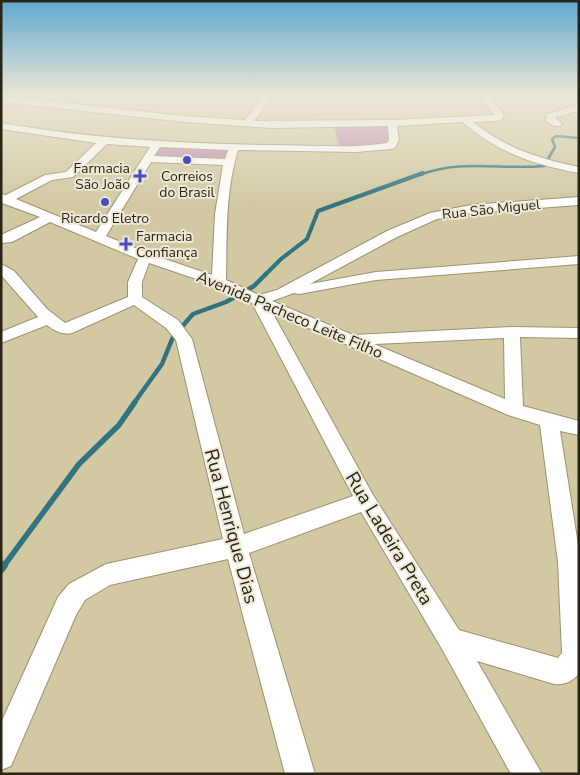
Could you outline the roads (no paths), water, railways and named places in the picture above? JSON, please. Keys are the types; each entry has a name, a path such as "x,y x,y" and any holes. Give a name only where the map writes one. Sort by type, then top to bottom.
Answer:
{"street":[{"path":"29,131 104,141 156,145 234,147 333,136 355,131"},
{"path":"301,131 392,146 394,140 393,131"},
{"path":"479,131 498,146 537,160 574,169 579,180"},
{"path":"4,199 49,177 69,176 104,141"},
{"path":"99,237 156,145"},
{"path":"219,282 228,162 234,147"},
{"path":"148,159 228,162"},
{"name":"Avenida Pacheco Leite Filho","path":"4,199 145,257 219,282 514,410 549,422 579,428"},
{"name":"Rua São Miguel","path":"248,295 282,293 417,222 453,211 579,201"},
{"path":"3,240 48,218"},
{"path":"353,256 376,276"},
{"path":"1,268 20,284 36,307 48,319 61,328 66,329 135,299 135,282 145,257"},
{"path":"282,293 376,276 579,260"},
{"name":"Rua Ladeira Preta","path":"248,295 366,502 451,640 527,774"},
{"name":"Rua Henrique Dias","path":"135,299 178,332 300,774"},
{"path":"1,338 48,319"},
{"path":"512,332 514,410"},
{"path":"352,340 512,332 579,333"},
{"path":"451,640 554,671 562,672 572,663 574,654 569,562 549,422"},
{"path":"1,756 67,606 77,592 91,582 106,575 236,547 366,502"}],"waterway":[{"path":"420,175 450,167 544,166 555,147 552,139 556,136 579,138"},
{"path":"134,403 162,364 173,337 193,314 226,302 254,286 281,259 307,239 318,211 423,173"},
{"path":"3,567 79,464 119,425 135,402"},
{"path":"1,569 4,565"}],"place":[{"name":"Correios do Brasil","path":"187,160"},
{"name":"Farmacia São João","path":"140,176"},
{"name":"Ricardo Eletro","path":"105,202"},
{"name":"Farmacia Confiança","path":"126,244"}]}
